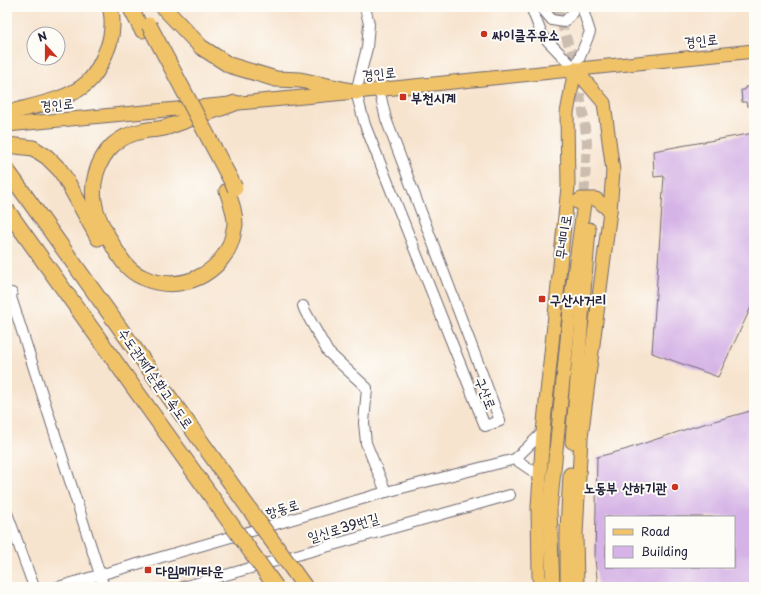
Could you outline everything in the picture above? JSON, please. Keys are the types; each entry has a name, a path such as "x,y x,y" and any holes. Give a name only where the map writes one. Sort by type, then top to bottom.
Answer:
{"highway":[{"path":"7,113 46,103 70,94 87,83 101,64 109,46 111,31 110,7"},
{"path":"7,145 33,148 47,157 60,170 112,263 126,277 139,286 157,291 174,293 196,289 215,278 229,264 239,246 242,226 242,206 231,190 145,28 130,7"},
{"path":"140,7 145,28"},
{"path":"162,7 201,47 229,65 276,80 300,80 356,92"},
{"path":"231,190 235,225 231,243 222,259 211,271 193,280 174,284 157,282 142,277 130,269 120,258 100,221 95,206 93,192 99,164 114,144 126,136 143,131 163,128 235,103"},
{"name":"수도권제1순환고속도로","path":"7,170 305,587"},
{"name":"수도권제1순환고속도로","path":"7,210 276,587"}],"main road":[{"name":"경인로","path":"7,125 379,90 754,51"},
{"path":"575,69 604,103 613,171 610,211 581,438 576,534 577,587"},
{"path":"542,587 539,576 538,507 543,432 568,187 567,113 575,69"},
{"path":"564,217 574,204 581,199 596,199 610,211"},
{"name":"무네미로","path":"553,587 550,510 572,290 584,203 589,225 567,530 567,587"}],"street":[{"path":"356,92 367,48 369,24 365,7"},
{"path":"531,7 542,35 575,69 590,32 582,7"},
{"path":"541,7 552,20 564,22 573,13 573,7"},
{"name":"구산로","path":"356,92 365,125 485,426 500,421 386,119 379,90"},
{"path":"12,293 11,297 104,587"},
{"path":"303,306 328,352 367,388 364,423 366,443 386,492"},
{"name":"항동로","path":"58,587 386,492 515,458 543,432"},
{"path":"515,458 540,476"},
{"name":"일신로39번길","path":"184,587 510,495"},
{"path":"7,513 34,587"}],"building":[{"path":"754,86 754,105 747,106 746,102 742,102 741,90 745,90 745,87"},
{"path":"754,133 754,301 718,377 652,353 664,176 654,177 653,151"},
{"name":"노동부 산하기관","path":"754,410 754,587 598,587 595,559 597,457 624,450 693,427"}],"tunnel":[{"path":"556,7 574,61 583,112 587,142 584,203"}],"place":[{"name":"싸이클주유소","path":"484,34"},
{"name":"부천시계","path":"403,97"},
{"name":"구산사거리","path":"542,299"},
{"name":"노동부 산하기관","path":"675,487"},
{"name":"다임메가타운","path":"148,570"}]}
